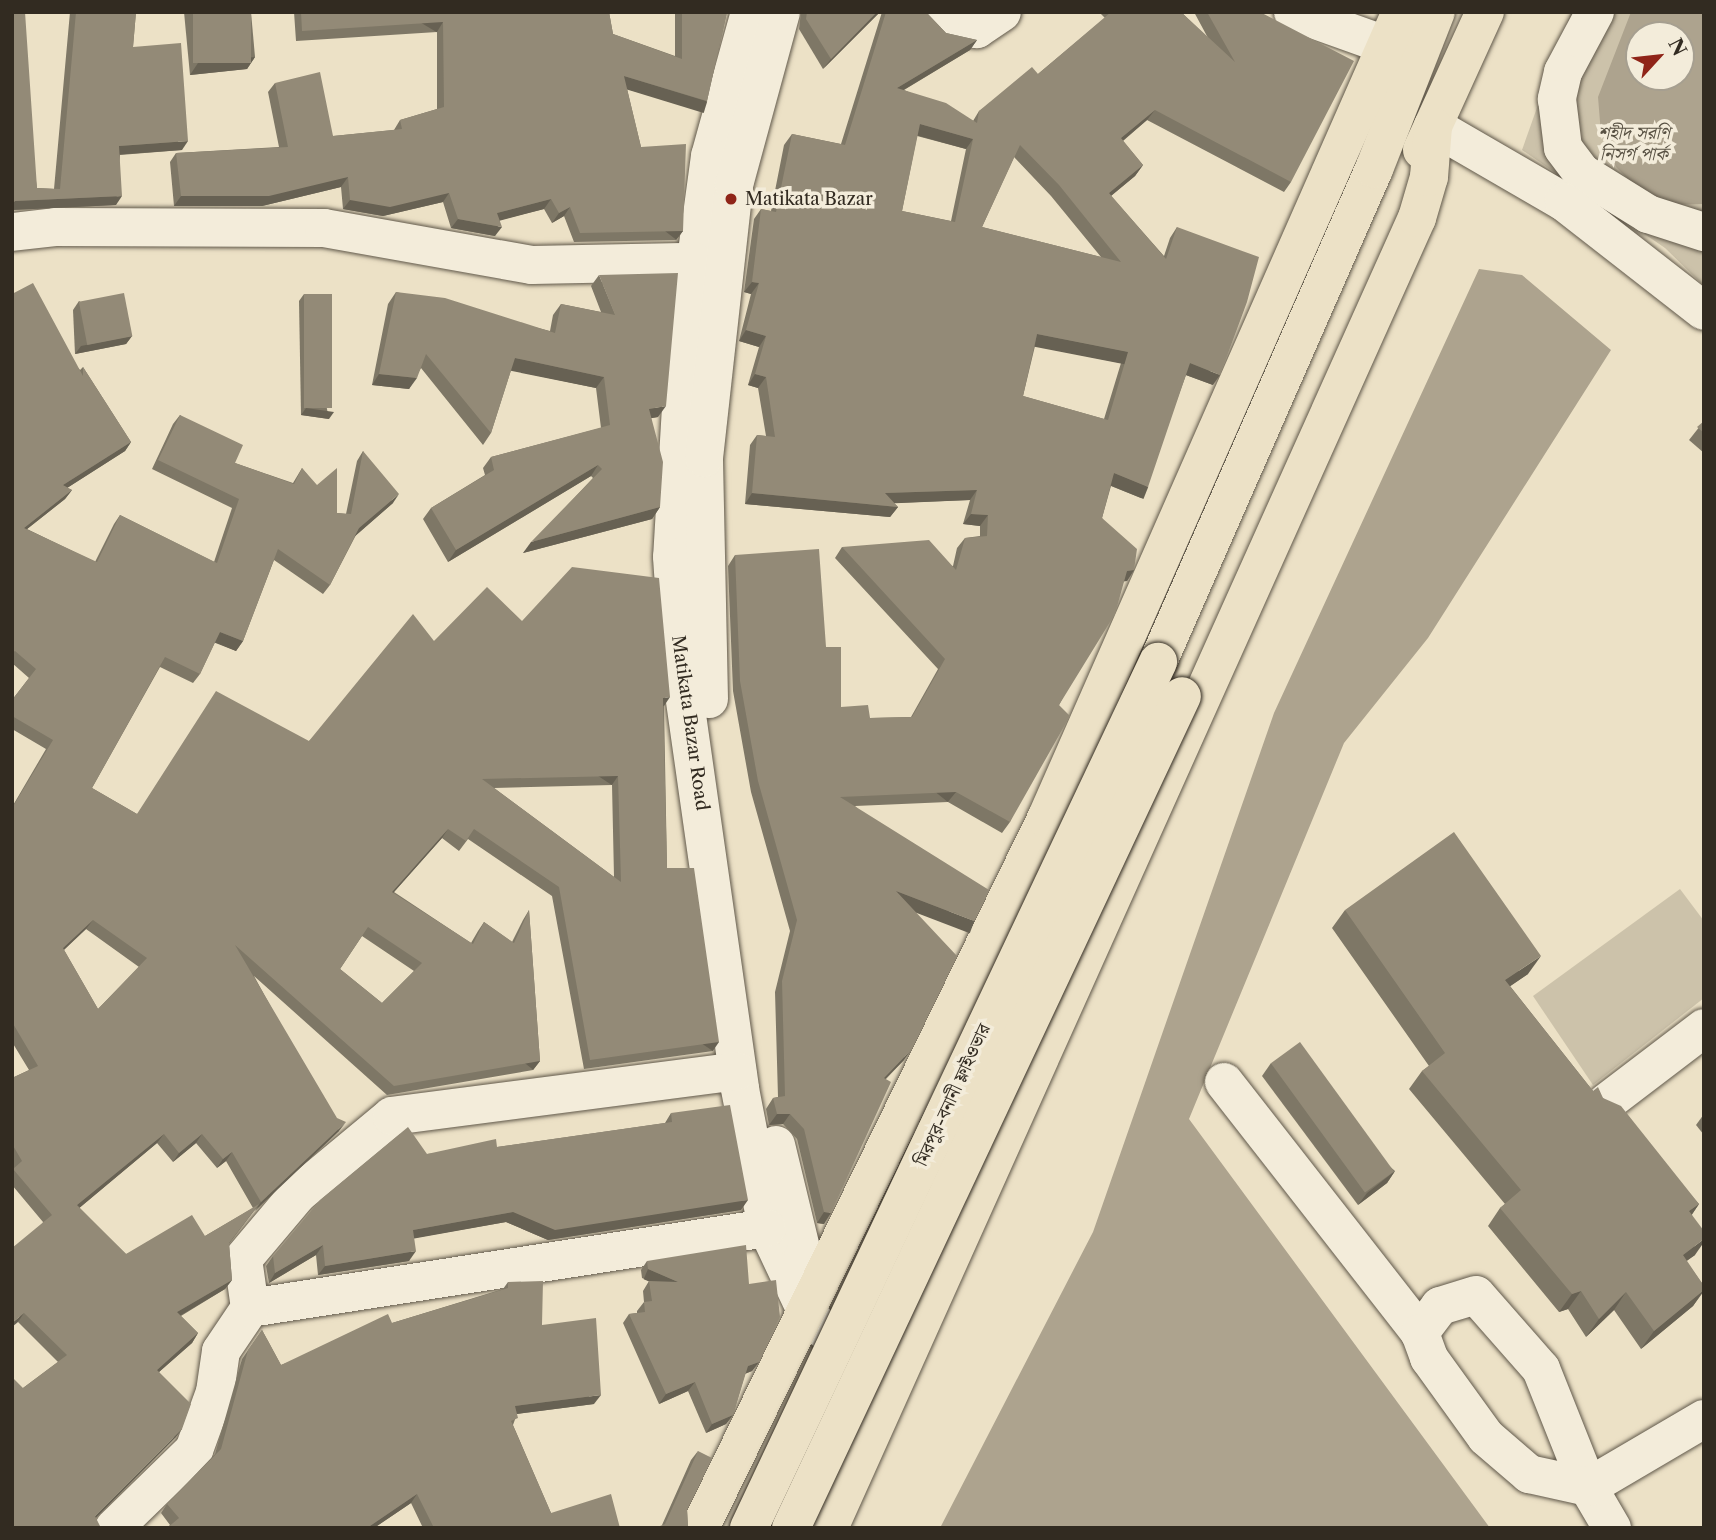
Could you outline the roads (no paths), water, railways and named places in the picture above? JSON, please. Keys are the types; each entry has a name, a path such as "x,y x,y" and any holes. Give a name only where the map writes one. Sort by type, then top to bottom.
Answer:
{"main road":[{"name":"মিরপুর-বনানী ফ্লাইওভার","path":"749,1528 1158,662 1374,169 1436,12"},
{"name":"মিরপুর-বনানী ফ্লাইওভার","path":"791,1528 1182,696 1485,12"},
{"path":"700,1528 816,1299 1046,819 1394,29"},
{"path":"829,1528 1417,218 1429,177 1433,126"}],"street":[{"name":"Matikata Bazar Road","path":"750,12 710,156 695,262 672,557 679,659 737,1071 767,1228 816,1299 890,1391"},
{"name":"Matikata Bazar Road","path":"780,12 731,212 704,458 705,671 754,1056 803,1257 816,1299"},
{"path":"932,12 951,26 977,29 1002,12"},
{"path":"1293,12 1394,29"},
{"path":"1595,12 1563,72 1557,99 1563,148 1582,173 1648,214 1704,232"},
{"path":"1433,126 1564,202 1704,310"},
{"path":"12,232 55,227 324,228 532,265 695,262"},
{"path":"1606,1102 1704,1028"},
{"path":"114,1528 185,1466 206,1423 221,1351 250,1308 243,1259 298,1194 392,1116 737,1071"},
{"path":"1224,1082 1420,1333 1429,1358 1486,1437 1529,1474 1588,1487 1704,1419"},
{"path":"250,1308 767,1228"},
{"path":"1420,1333 1440,1306 1476,1295 1541,1369 1588,1487 1612,1528"}],"place":[{"name":"Matikata Bazar","path":"731,199"}],"park label":[{"name":"শহীদ সরণি নিসর্গ পার্ক","path":"1634,144"}]}
